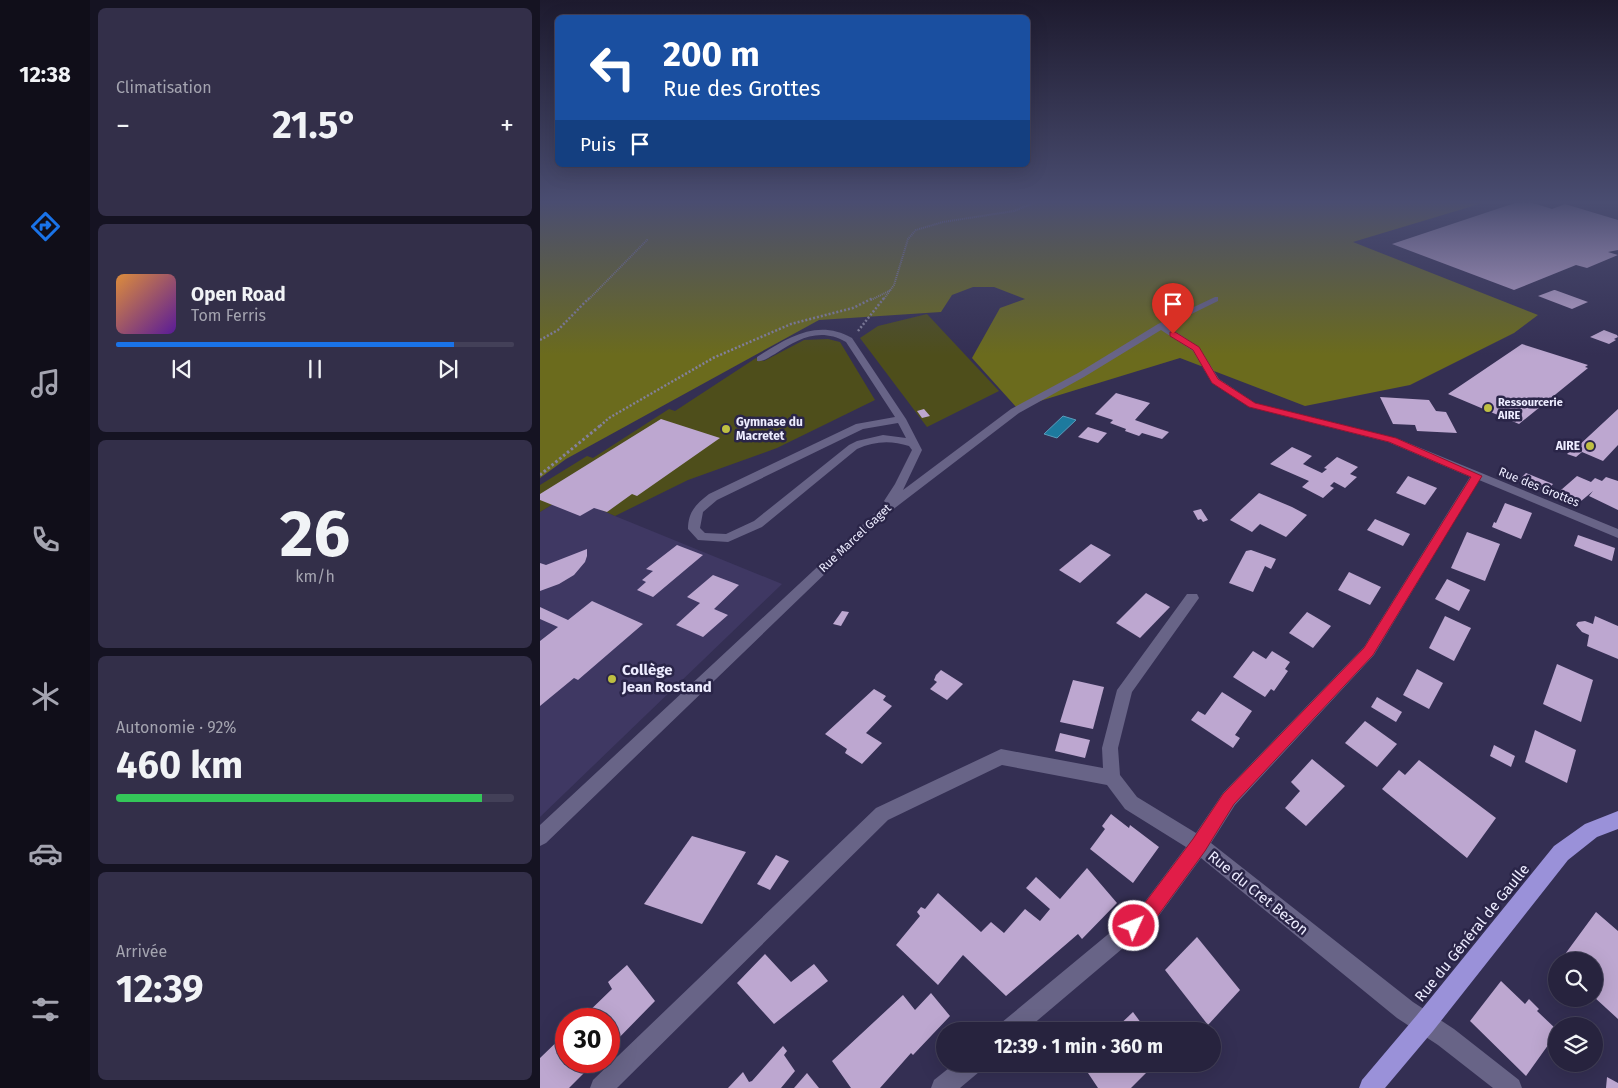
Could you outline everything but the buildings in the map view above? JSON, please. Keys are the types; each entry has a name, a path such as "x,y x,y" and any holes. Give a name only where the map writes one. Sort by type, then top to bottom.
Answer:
{"main road":[{"name":"Rue du Général de Gaulle","path":"1370,1088 1425,1023 1561,853 1591,830 1618,820"}],"street":[{"name":"Rue Marcel Gaget","path":"540,837 883,511 1015,411 1081,375 1161,326 1215,299"},
{"name":"Rue des Grottes","path":"1161,326 1196,349 1215,381 1252,405 1392,440 1618,534"},
{"path":"760,360 790,340 809,334 831,333 842,335 849,340 901,419 917,450 901,484 883,511"},
{"path":"901,419 860,426 713,497 703,504 693,516 694,529 702,537 728,538 758,524 853,448 865,441 882,438 901,439 915,444"},
{"path":"1020,1022 1148,914 1199,845 1229,799 1369,651 1477,476"},
{"path":"601,1088 882,814 1001,757 1112,778 1110,748 1125,690 1192,598"},
{"name":"Rue du Cret Bezon","path":"1112,778 1131,803 1199,845 1405,1010 1446,1037 1511,1088"},
{"path":"942,1088 961,1072"}],"path":[{"path":"540,340 558,330 634,253"},
{"path":"849,340 865,324 891,290 903,253"},
{"path":"540,475 609,418 713,358 791,324 853,308 891,290"}],"shaded area":[{"path":"540,253 1380,253 1538,315 1514,333 1410,385 1305,406 1180,358 1017,408 972,358 1000,308 1025,299 994,287 973,287 952,295 941,312 819,320 566,459 540,478"},
{"path":"927,314 999,391 927,427 860,338 878,326"},
{"name":"Gymnase du Macretet","path":"828,339 840,342 875,400 777,448 688,480 615,516 568,495 540,512 540,485 587,456 593,458 669,409 675,411 756,358 764,361 804,340"},
{"name":"Collège Jean Rostand","path":"568,495 782,584 540,817 540,512"}],"water":[{"path":"1063,416 1076,420 1057,438 1044,434"}],"place":[{"name":"Ressourcerie AIRE","path":"1488,408"},
{"name":"Gymnase du Macretet","path":"726,429"},
{"name":"AIRE","path":"1590,446"},
{"name":"Collège Jean Rostand","path":"612,679"}],"route":[{"path":"1134,926 1148,914 1199,845 1229,799 1369,651 1477,476 1392,440 1252,405 1215,381 1196,349 1173,334"}]}
